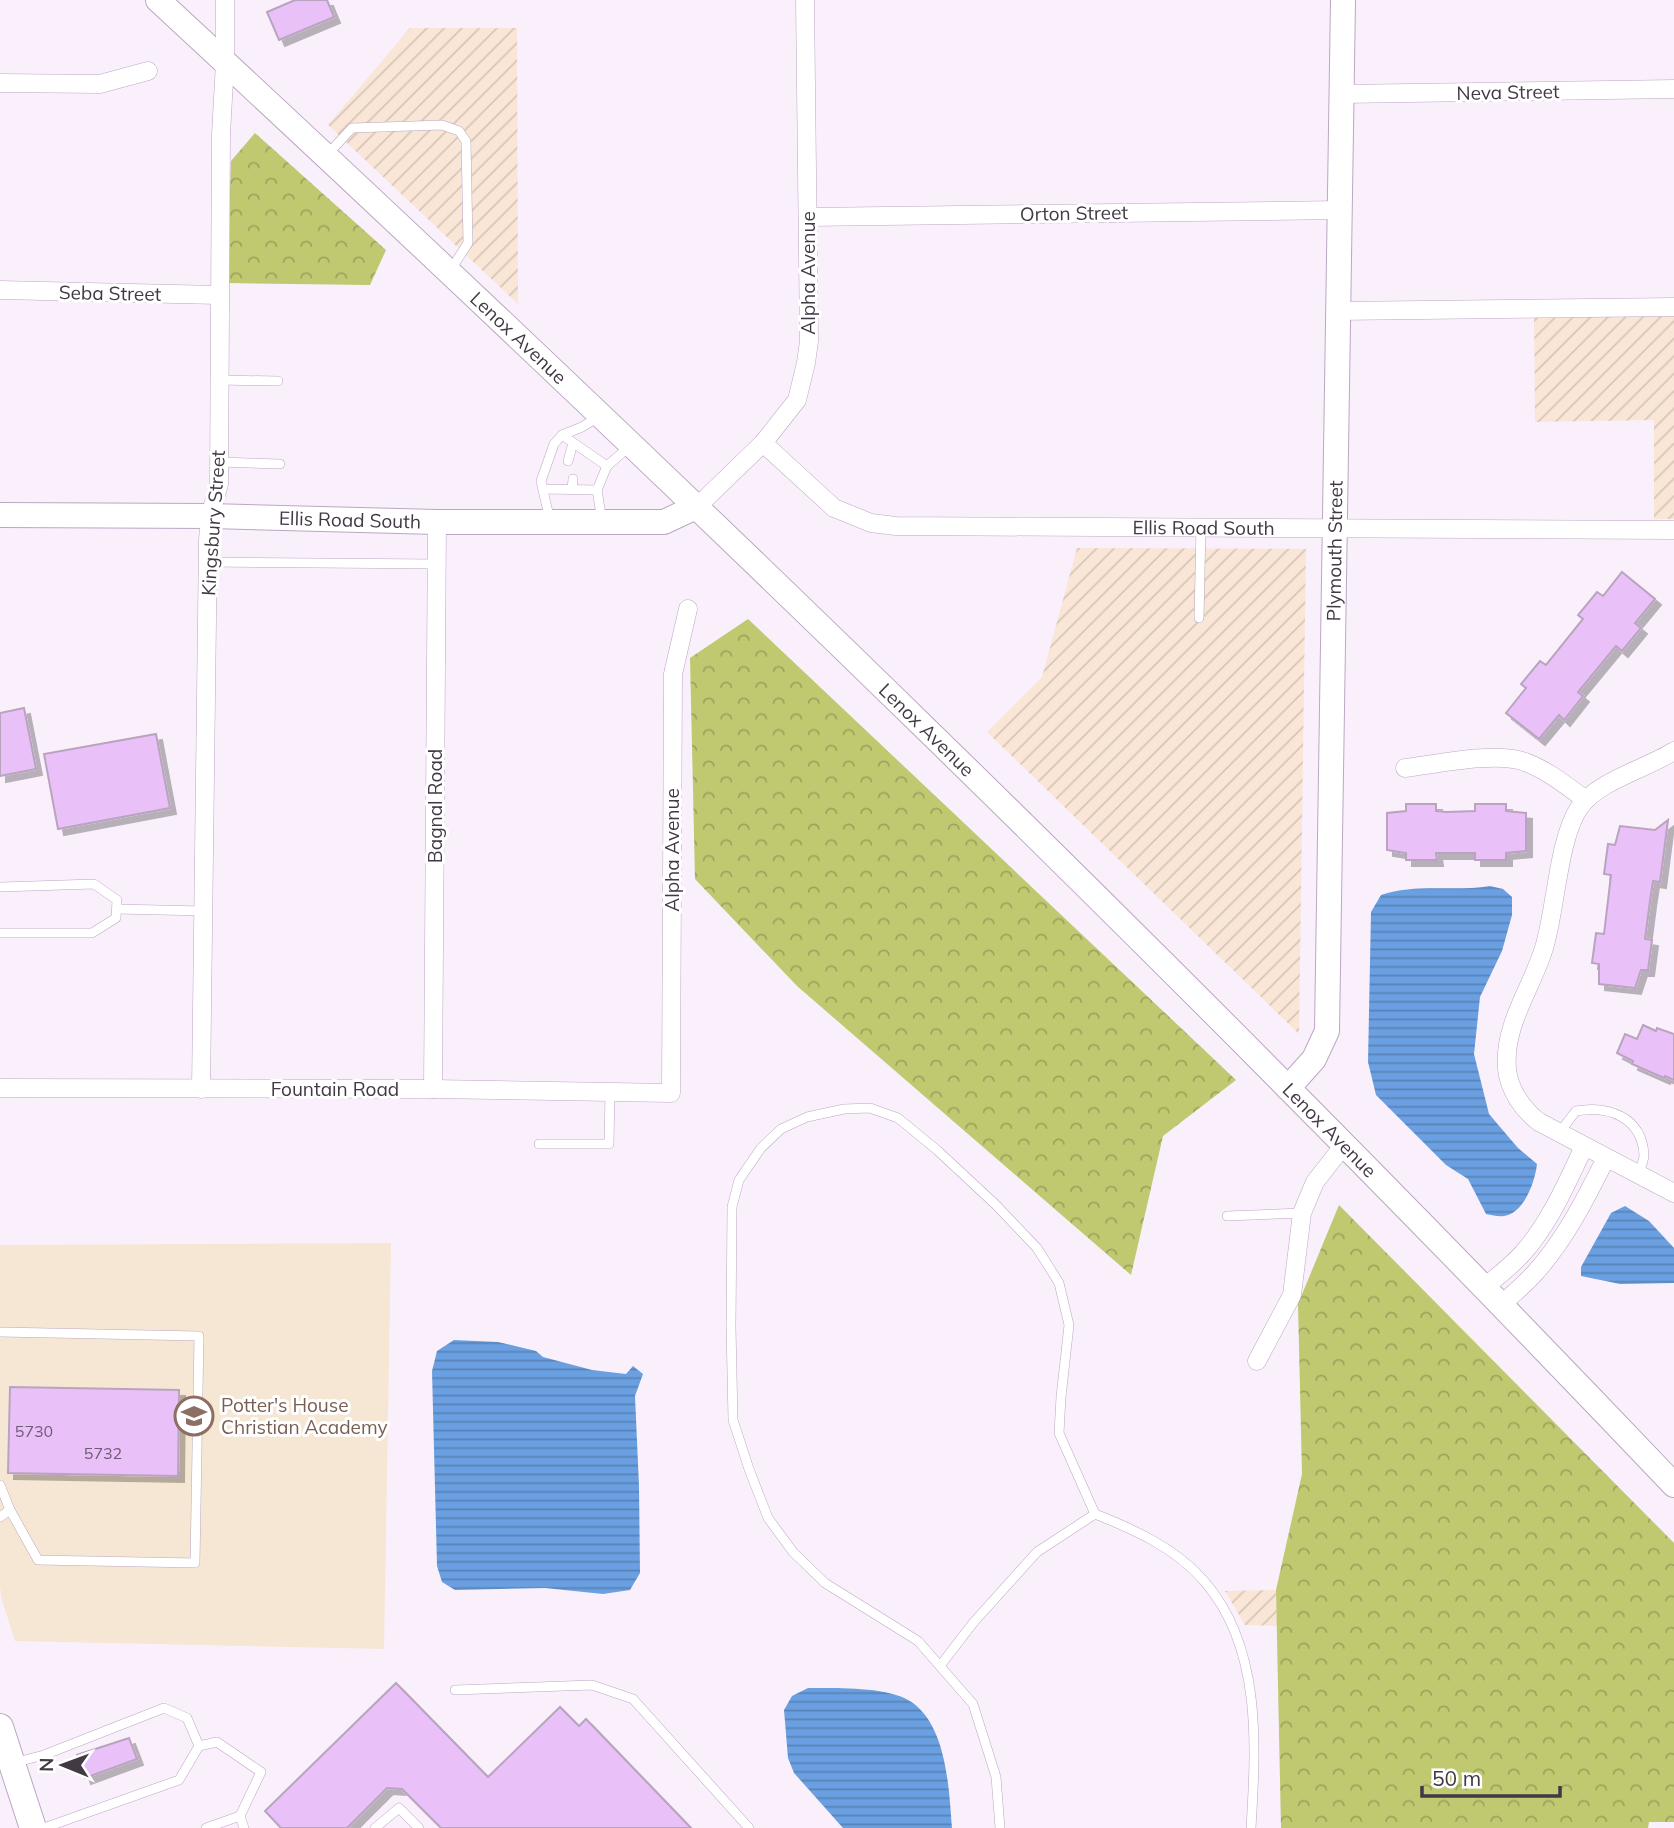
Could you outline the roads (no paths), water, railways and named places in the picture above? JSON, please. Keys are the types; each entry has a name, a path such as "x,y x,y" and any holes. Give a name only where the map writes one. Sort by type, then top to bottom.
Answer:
{"main road":[{"name":"Lenox Avenue","path":"158,0 698,506 957,758 1494,1295 1674,1485"},
{"name":"Plymouth Street","path":"1288,1088 1314,1059 1327,1031 1343,0"},
{"name":"Ellis Road South","path":"0,515 210,516 437,522 664,522 698,506"},
{"path":"0,1727 6,1765 33,1828"}],"street":[{"name":"Kingsbury Street","path":"201,1089 208,562 210,516 219,484 219,295 225,0"},
{"name":"Alpha Avenue","path":"698,506 763,443 797,400 806,363 809,341 805,0"},
{"path":"0,83 100,84 148,71"},
{"name":"Neva Street","path":"1342,94 1674,89"},
{"name":"Orton Street","path":"808,217 1340,210"},
{"name":"Seba Street","path":"0,290 219,295"},
{"path":"1338,311 1674,307"},
{"name":"Ellis Road South","path":"763,443 834,508 871,523 896,526 1674,530"},
{"name":"Bagnal Road","path":"433,1089 437,522"},
{"name":"Alpha Avenue","path":"671,1093 673,674 688,609"},
{"path":"1674,751 1602,788 1577,811 1564,849 1543,951 1515,1018 1507,1045 1507,1071 1516,1096 1532,1116 1584,1147 1674,1193"},
{"path":"1405,768 1488,758 1524,761 1553,776 1586,800"},
{"name":"Fountain Road","path":"0,1088 433,1089 671,1093"},
{"path":"1257,1361 1292,1295 1302,1213 1315,1182 1344,1145"},
{"path":"1494,1295 1538,1235 1559,1200 1584,1147"},
{"path":"1494,1295 1533,1276 1580,1208 1606,1158"}],"lane":[{"path":"325,156 352,128 442,125 459,131 466,141 468,243 449,273"},
{"path":"219,380 278,381"},
{"path":"550,522 541,481 554,444 562,435 599,416"},
{"path":"562,435 607,466"},
{"path":"568,461 573,443"},
{"path":"602,522 597,490 607,466 631,445"},
{"path":"219,462 280,464"},
{"path":"572,490 573,479"},
{"path":"543,489 597,490"},
{"path":"1199,618 1201,526"},
{"path":"208,562 436,564"},
{"path":"0,887 94,884 117,900 116,918 92,933 0,933"},
{"path":"117,909 203,911"},
{"path":"539,1144 609,1144 610,1092"},
{"path":"1000,1828 996,1777 973,1704 918,1641 825,1583 793,1552 768,1518 733,1420 732,1207 739,1180 761,1148 781,1129 807,1117 844,1109 870,1108 898,1118 995,1204 1037,1248 1059,1283 1069,1325 1059,1433 1094,1514 1131,1528 1176,1555 1204,1581 1230,1620 1247,1665 1254,1781 1251,1828"},
{"path":"1559,1133 1576,1111 1591,1108 1608,1110 1626,1119 1641,1137 1644,1157 1637,1175"},
{"path":"1227,1216 1302,1213"},
{"path":"0,1332 199,1336 195,1563 38,1560 10,1510 0,1485"},
{"path":"0,1517 10,1510"},
{"path":"940,1666 973,1623 1037,1552 1068,1534 1094,1514"},
{"path":"455,1690 592,1685 632,1699 749,1828"},
{"path":"6,1765 44,1755 164,1708 187,1717 199,1746"},
{"path":"44,1828 179,1780 199,1746 217,1742 261,1772 240,1816 244,1828"},
{"path":"375,1828 399,1808 419,1828"},
{"path":"206,1828 240,1816"}],"water":[{"path":"1490,886 1503,889 1512,897 1512,915 1502,951 1480,997 1474,1054 1489,1114 1518,1148 1537,1164 1531,1188 1523,1203 1511,1214 1502,1216 1486,1214 1468,1179 1446,1165 1376,1095 1368,1062 1371,912 1381,895 1407,889"},
{"path":"1625,1206 1649,1221 1674,1248 1674,1283 1620,1284 1581,1276 1581,1267 1611,1213"},
{"path":"454,1340 498,1342 536,1351 543,1357 592,1370 626,1374 633,1366 643,1374 635,1396 640,1573 630,1590 603,1594 545,1588 455,1590 442,1582 437,1566 432,1371 437,1351"},
{"path":"808,1688 862,1689 891,1693 913,1703 933,1728 939,1744 944,1761 952,1828 843,1828 794,1773 788,1758 784,1710 792,1696"}],"place":[{"name":"Potter's House Christian Academy","path":"194,1416"}]}
